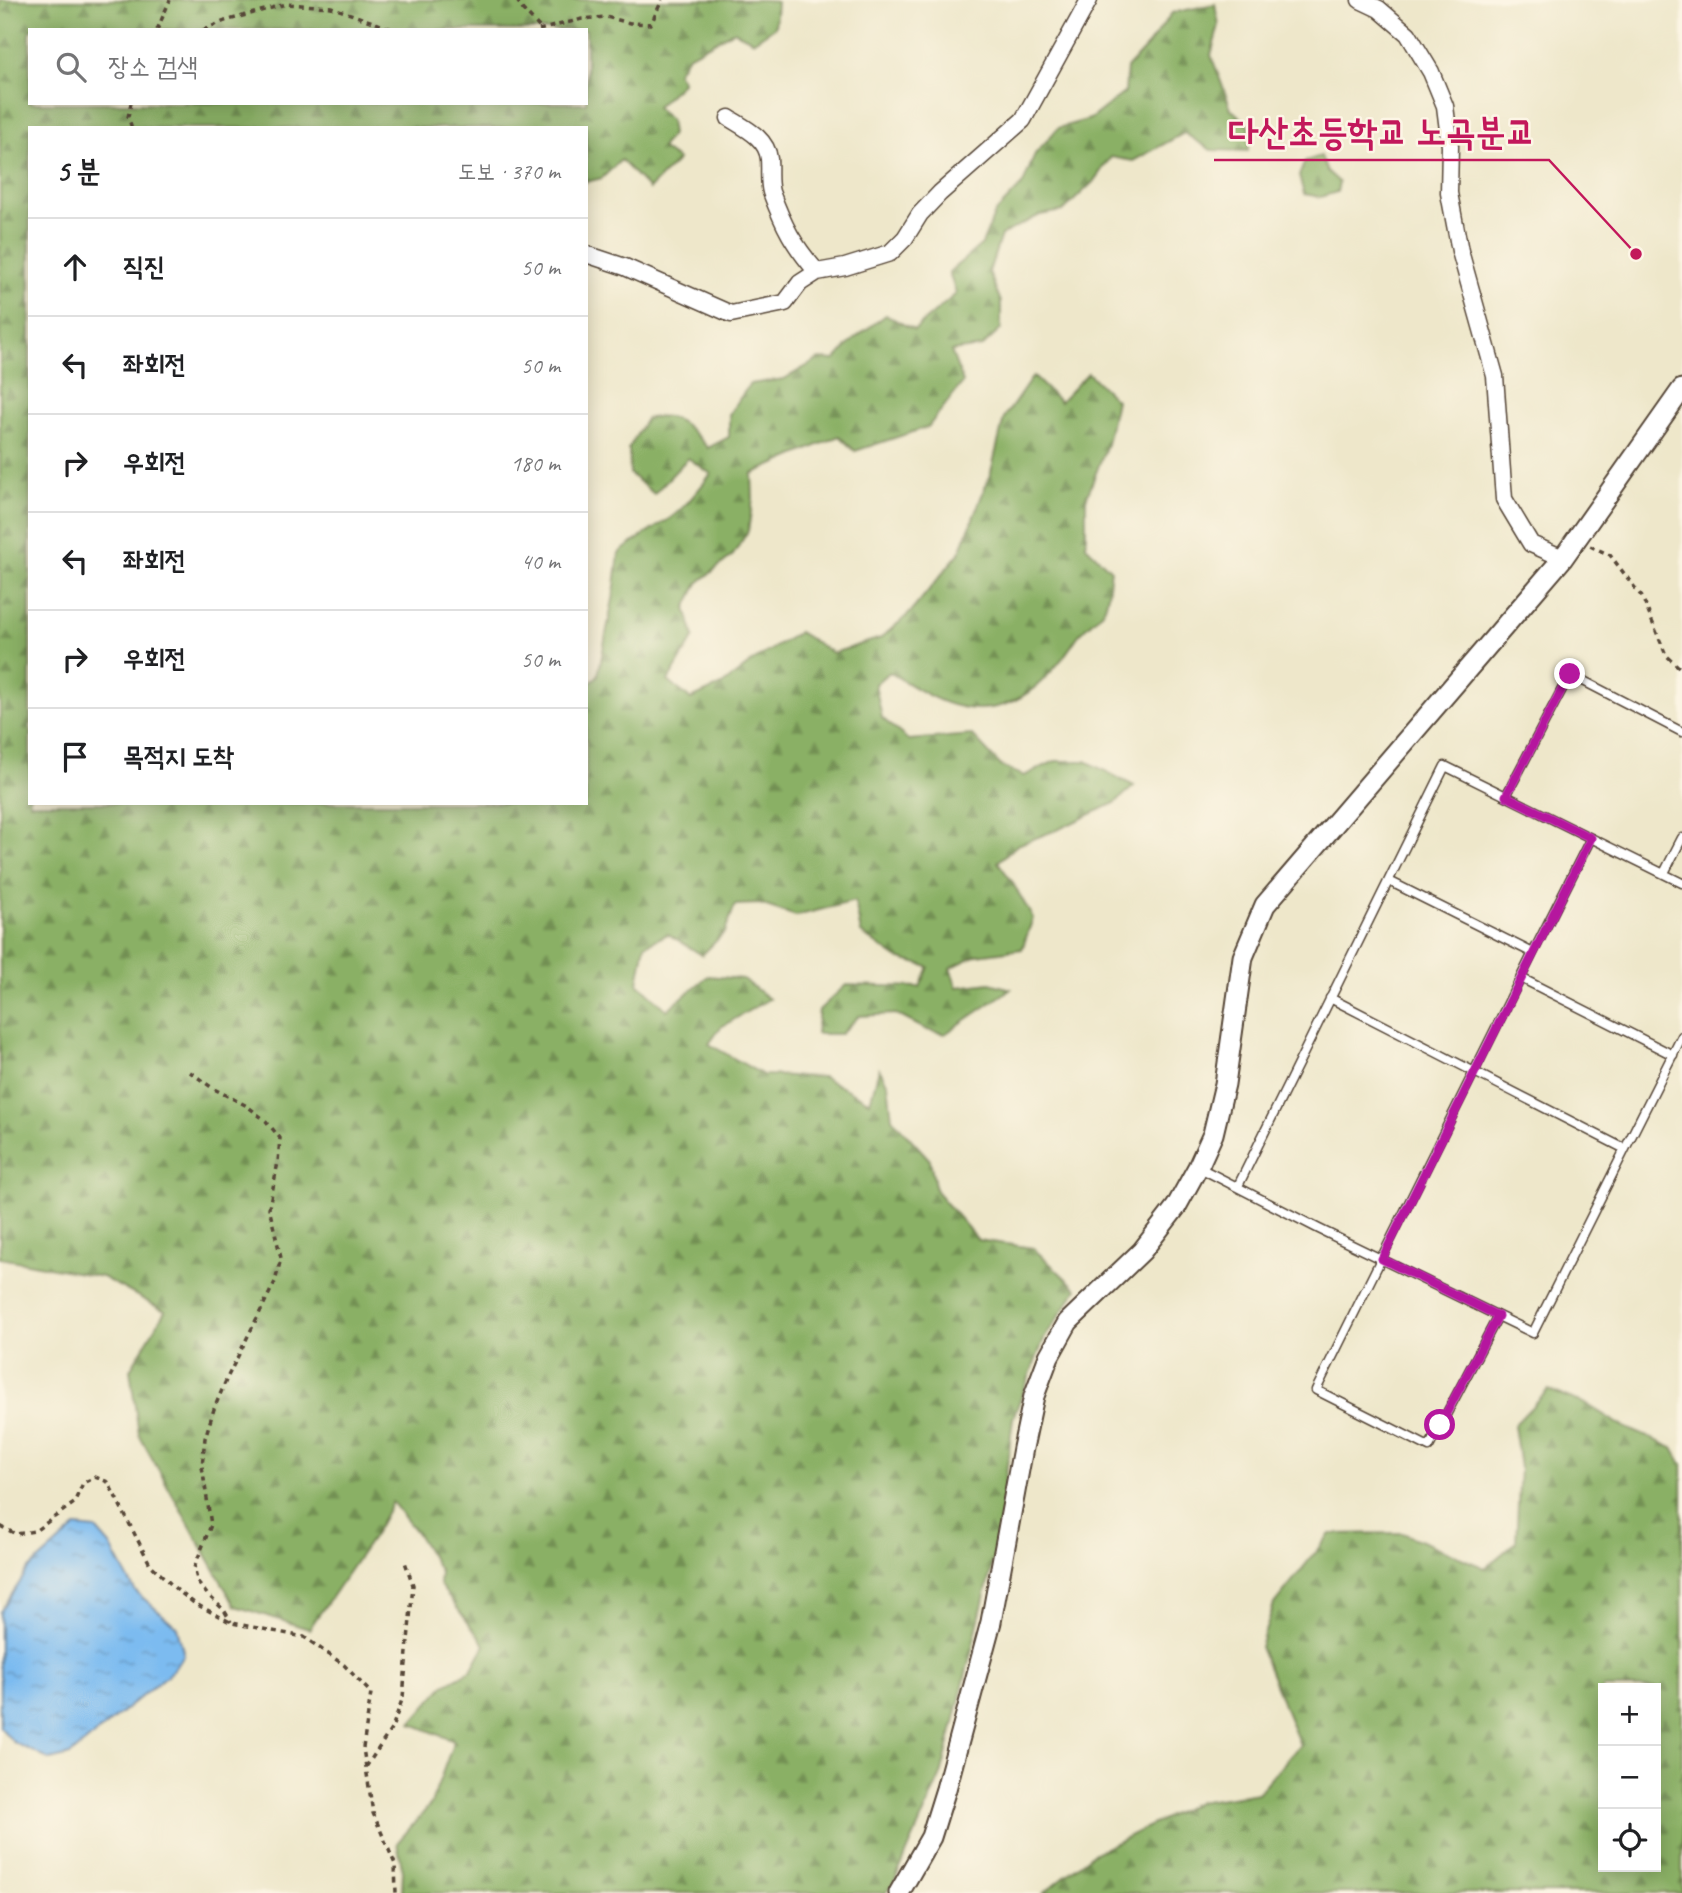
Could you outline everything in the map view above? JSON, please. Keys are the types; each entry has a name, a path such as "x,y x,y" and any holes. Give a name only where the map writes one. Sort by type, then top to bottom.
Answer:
{"street":[{"path":"1360,0 1379,9 1408,34 1431,72 1445,106 1450,146 1449,193 1460,251 1495,376 1504,499 1531,544 1563,558"},
{"path":"588,255 625,267 731,314 785,303 800,283 817,272 845,267 890,253 940,193 1023,120 1086,1"},
{"path":"729,118 755,133 769,156 769,187 780,215 794,244 817,272"},
{"path":"899,1893 931,1837 946,1789 991,1622 1034,1396 1049,1356 1068,1322 1142,1251 1176,1207 1198,1167 1213,1134 1225,1084 1243,957 1265,905 1578,540 1682,389"}],"lane":[{"path":"1506,796 1570,674 1682,732"},
{"path":"1238,1186 1445,766 1682,883"},
{"path":"1498,1316 1429,1447 1316,1390 1591,838"},
{"path":"1664,873 1682,838"},
{"path":"1389,881 1533,953"},
{"path":"1521,978 1673,1055"},
{"path":"1330,998 1625,1149"},
{"path":"1198,1167 1533,1334 1682,1036"}],"path":[{"path":"158,28 170,0"},
{"path":"517,0 539,28"},
{"path":"544,28 582,19 606,17 629,23 651,24 662,0"},
{"path":"208,28 286,4 331,7 389,28"},
{"path":"131,105 128,117 131,126"},
{"path":"1578,540 1610,555 1642,597 1666,655 1682,670"},
{"path":"190,1072 257,1114 280,1138 269,1208 281,1258 275,1282 214,1409 205,1438 202,1466 211,1525 194,1568 198,1583 224,1610 232,1623"},
{"path":"0,1526 16,1534 35,1531 74,1503 83,1483 94,1477 108,1482 150,1564 194,1603 232,1623 304,1637 344,1665 371,1693 363,1748 373,1812 395,1864 396,1893"},
{"path":"366,1767 393,1728 403,1697 413,1585 405,1562"}],"green space":[{"path":"0,0 777,2 775,27 754,41 734,31 688,56 677,72 683,82 656,107 670,120 672,134 661,148 678,160 649,189 621,160 602,178 588,182 588,126 28,126 28,805 588,805 588,686 598,675 619,553 675,514 711,474 688,458 654,494 630,474 629,448 646,419 666,417 681,422 708,448 729,437 729,414 750,384 784,379 819,359 835,360 854,339 886,315 914,330 956,294 949,272 982,244 995,213 1023,184 1035,154 1058,128 1090,119 1125,92 1127,68 1172,13 1215,4 1219,25 1211,55 1231,109 1250,126 1248,151 1211,150 1184,133 1133,161 1111,157 1093,182 1063,211 1040,215 1001,235 989,272 1001,302 1001,329 982,347 951,351 963,382 928,427 855,451 839,436 752,474 753,499 748,531 733,555 698,583 686,608 694,637 668,681 691,699 722,685 753,661 799,632 833,653 881,638 910,613 960,552 991,472 1004,418 1033,376 1060,402 1088,373 1116,400 1107,444 1086,499 1086,546 1111,570 1106,603 1103,611 1079,635 1055,668 1029,692 1014,701 998,707 980,709 951,705 889,672 875,684 882,718 908,740 972,735 1002,767 1024,776 1055,761 1086,761 1134,786 1115,803 1017,845 998,862 1033,918 1022,949 977,955 950,968 957,987 990,983 1011,989 945,1034 927,1030 896,1014 859,1016 841,1034 816,1034 819,1010 846,985 920,987 929,967 897,958 861,933 855,901 796,916 760,904 735,905 725,932 702,955 668,934 645,945 638,983 667,1010 708,976 743,979 769,999 721,1027 709,1044 763,1075 823,1077 870,1102 879,1069 888,1084 892,1118 930,1160 936,1191 978,1240 1033,1248 1077,1289 1044,1339 1013,1418 997,1545 942,1772 893,1885 885,1893 402,1893 403,1871 397,1843 431,1804 454,1741 411,1723 443,1686 471,1670 485,1645 439,1584 440,1571 416,1532 392,1502 374,1535 309,1629 235,1606 139,1435 130,1370 165,1311 102,1277 0,1258"},
{"path":"1321,156 1327,171 1339,182 1337,192 1321,197 1304,194 1299,176 1305,161"},
{"path":"1548,1390 1586,1404 1622,1426 1673,1448 1682,1464 1682,1893 1044,1893 1091,1855 1197,1802 1258,1793 1300,1745 1260,1647 1274,1604 1330,1534 1403,1533 1485,1568 1516,1542 1520,1468 1514,1425"}],"water":[{"path":"76,1527 96,1529 110,1545 135,1591 177,1627 184,1655 170,1673 70,1755 50,1760 13,1742 0,1727 0,1612 28,1570"}],"place":[{"name":"다산초등학교 노곡분교","path":"1636,254"}],"route":[{"path":"1440,1425 1498,1316 1382,1259 1591,838 1506,796 1570,674"}]}
